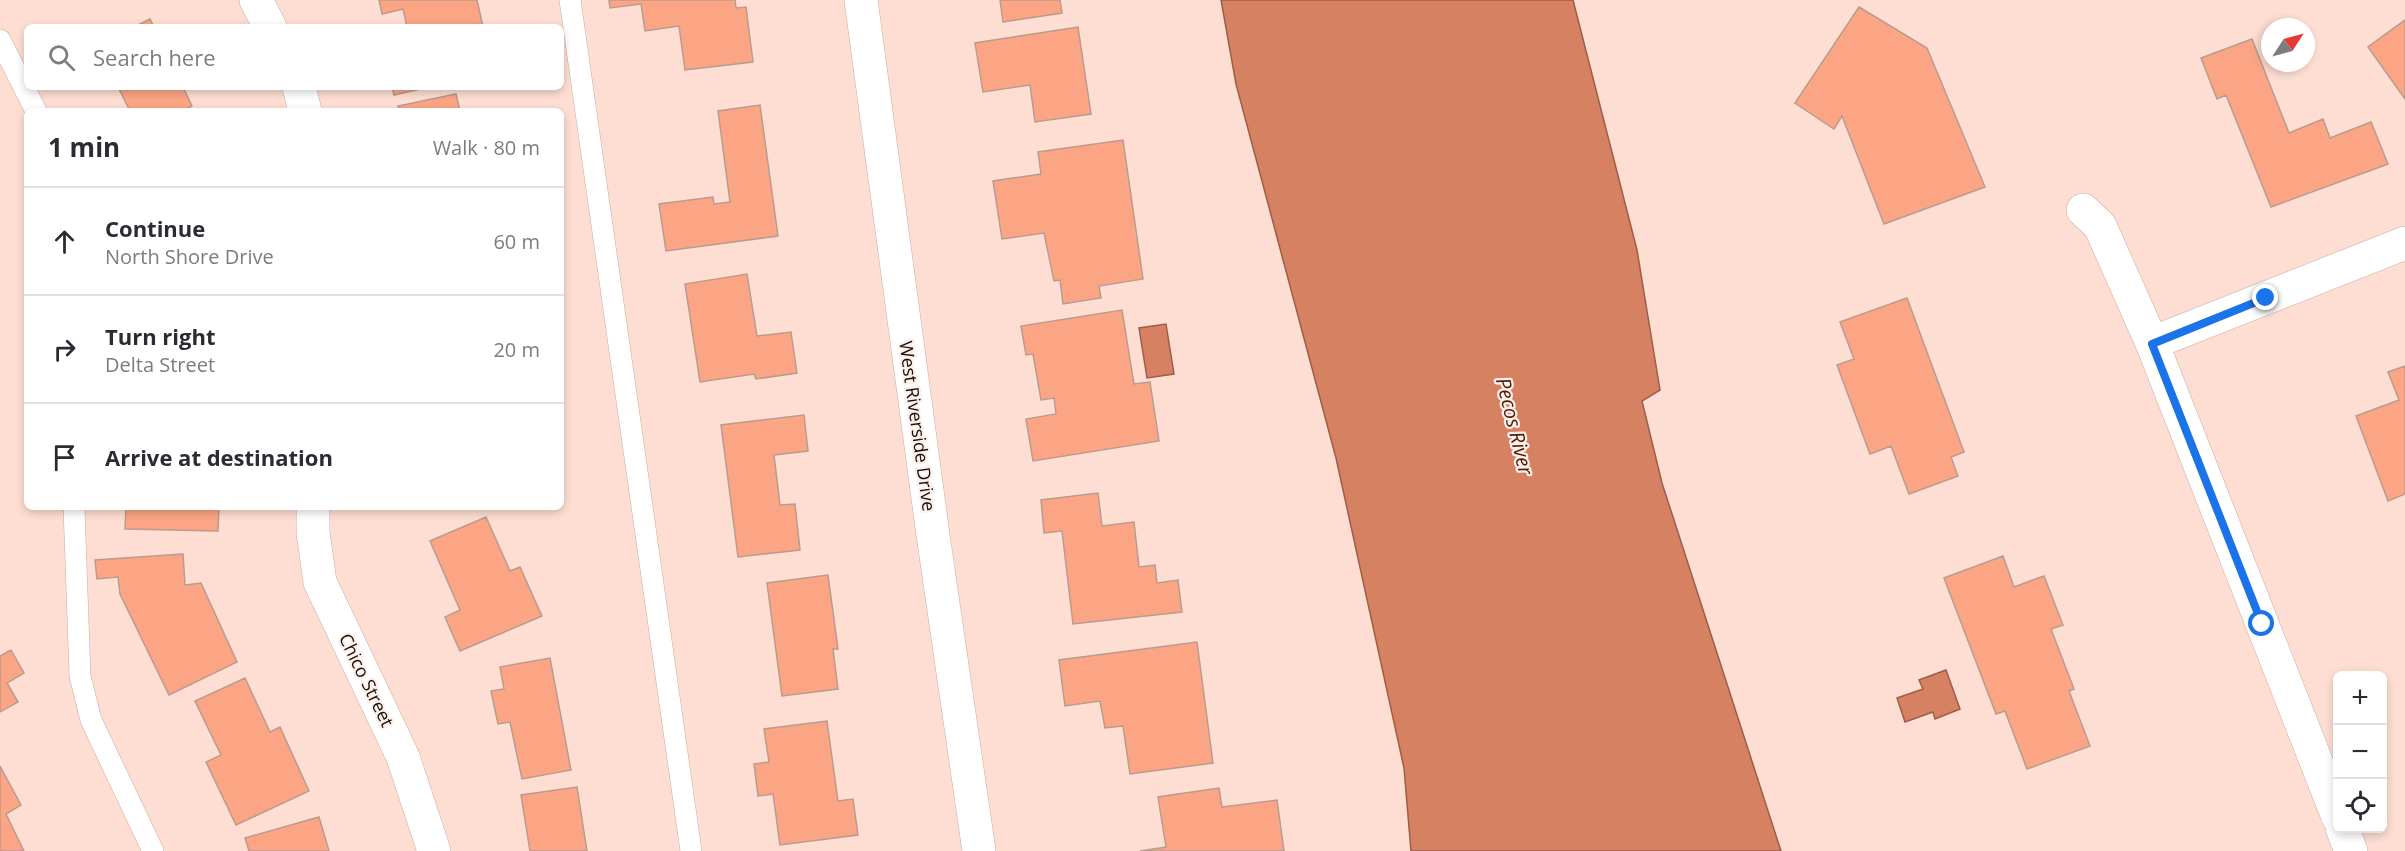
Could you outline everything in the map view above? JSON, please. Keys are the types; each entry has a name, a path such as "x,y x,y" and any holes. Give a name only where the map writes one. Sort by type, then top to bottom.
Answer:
{"street":[{"path":"256,0 268,24"},
{"name":"West Riverside Drive","path":"861,0 933,535 979,851"},
{"path":"299,90 304,108"},
{"path":"2083,210 2105,234 2152,344 2333,807"},
{"path":"2152,344 2405,243"},
{"name":"Chico Street","path":"313,510 313,532 320,582 404,757 434,851"},
{"path":"2344,833 2351,851"}],"lane":[{"path":"570,0 691,851"},
{"path":"0,40 24,87"},
{"path":"25,90 34,108"},
{"path":"74,510 80,676 91,720 153,851"}],"water":[{"name":"Pecos River","path":"1221,0 1573,0 1637,250 1660,390 1642,401 1662,483 1781,851 1411,851 1404,768 1336,458 1236,84"},
{"path":"1166,324 1174,374 1147,378 1139,328"},
{"path":"1946,670 1960,709 1935,719 1933,712 1905,722 1897,698 1923,689 1919,680"}],"building":[{"path":"379,0 477,0 482,24 406,24 403,9 382,14"},
{"path":"609,0 735,0 736,8 746,7 753,62 685,70 679,26 645,31 641,4 610,8"},
{"path":"1000,0 1060,0 1062,13 1003,22"},
{"path":"1859,7 1927,48 1985,187 1884,224 1842,116 1834,129 1795,103"},
{"path":"150,19 152,24 140,24"},
{"path":"2405,20 2405,99 2368,47"},
{"path":"1078,27 1091,114 1035,122 1030,85 983,92 975,43"},
{"path":"2252,39 2261,62 2261,72 2265,72 2289,133 2323,119 2330,138 2371,122 2388,164 2271,207 2226,95 2217,99 2201,58"},
{"path":"120,90 184,90 192,106 188,108 128,108"},
{"path":"393,90 416,90 394,95"},
{"path":"456,94 459,108 398,108 398,106"},
{"path":"760,105 778,236 666,251 659,204 713,197 714,204 730,202 718,111"},
{"path":"1123,140 1143,279 1099,286 1101,298 1063,304 1060,280 1054,281 1044,233 1002,239 993,181 1041,174 1038,152"},
{"path":"747,274 757,336 791,332 797,373 756,379 754,374 700,382 685,284"},
{"path":"1907,298 1964,452 1951,457 1958,476 1909,494 1891,446 1870,454 1837,365 1854,359 1840,322"},
{"path":"1122,310 1134,384 1150,382 1159,441 1033,461 1026,419 1056,414 1054,398 1041,400 1033,354 1026,355 1021,326"},
{"path":"2405,366 2405,494 2388,501 2356,416 2399,400 2388,372"},
{"path":"804,415 808,451 774,455 780,505 795,504 800,550 738,557 721,425"},
{"path":"1098,493 1102,526 1134,522 1139,567 1155,565 1157,583 1178,580 1182,612 1073,624 1062,531 1044,533 1041,500"},
{"path":"126,510 219,510 218,531 125,529"},
{"path":"486,517 510,571 520,567 542,616 460,651 445,617 460,610 430,541"},
{"path":"183,554 185,585 201,583 237,662 169,695 120,594 118,577 97,579 95,560"},
{"path":"2003,556 2014,587 2044,576 2063,625 2051,629 2074,689 2069,691 2090,746 2027,769 2005,711 1996,714 1944,578"},
{"path":"828,575 838,649 833,649 838,689 782,696 767,583"},
{"path":"1197,642 1213,763 1130,774 1123,726 1105,728 1100,701 1065,706 1059,660"},
{"path":"11,650 24,673 7,683 18,702 0,712 0,656"},
{"path":"550,658 571,770 522,779 510,722 498,724 491,691 504,689 500,667"},
{"path":"245,678 270,732 280,727 309,791 236,825 206,762 221,755 195,701"},
{"path":"827,721 838,801 853,799 858,835 780,845 773,794 758,796 754,764 769,762 764,729"},
{"path":"0,766 21,805 6,814 24,851 0,851"},
{"path":"577,787 587,851 530,851 521,795"},
{"path":"1219,788 1222,807 1277,800 1284,851 1140,851 1166,847 1158,797"},
{"path":"319,817 329,851 249,851 245,838"}],"route":[{"path":"2262,624 2152,344 2266,298"}]}
